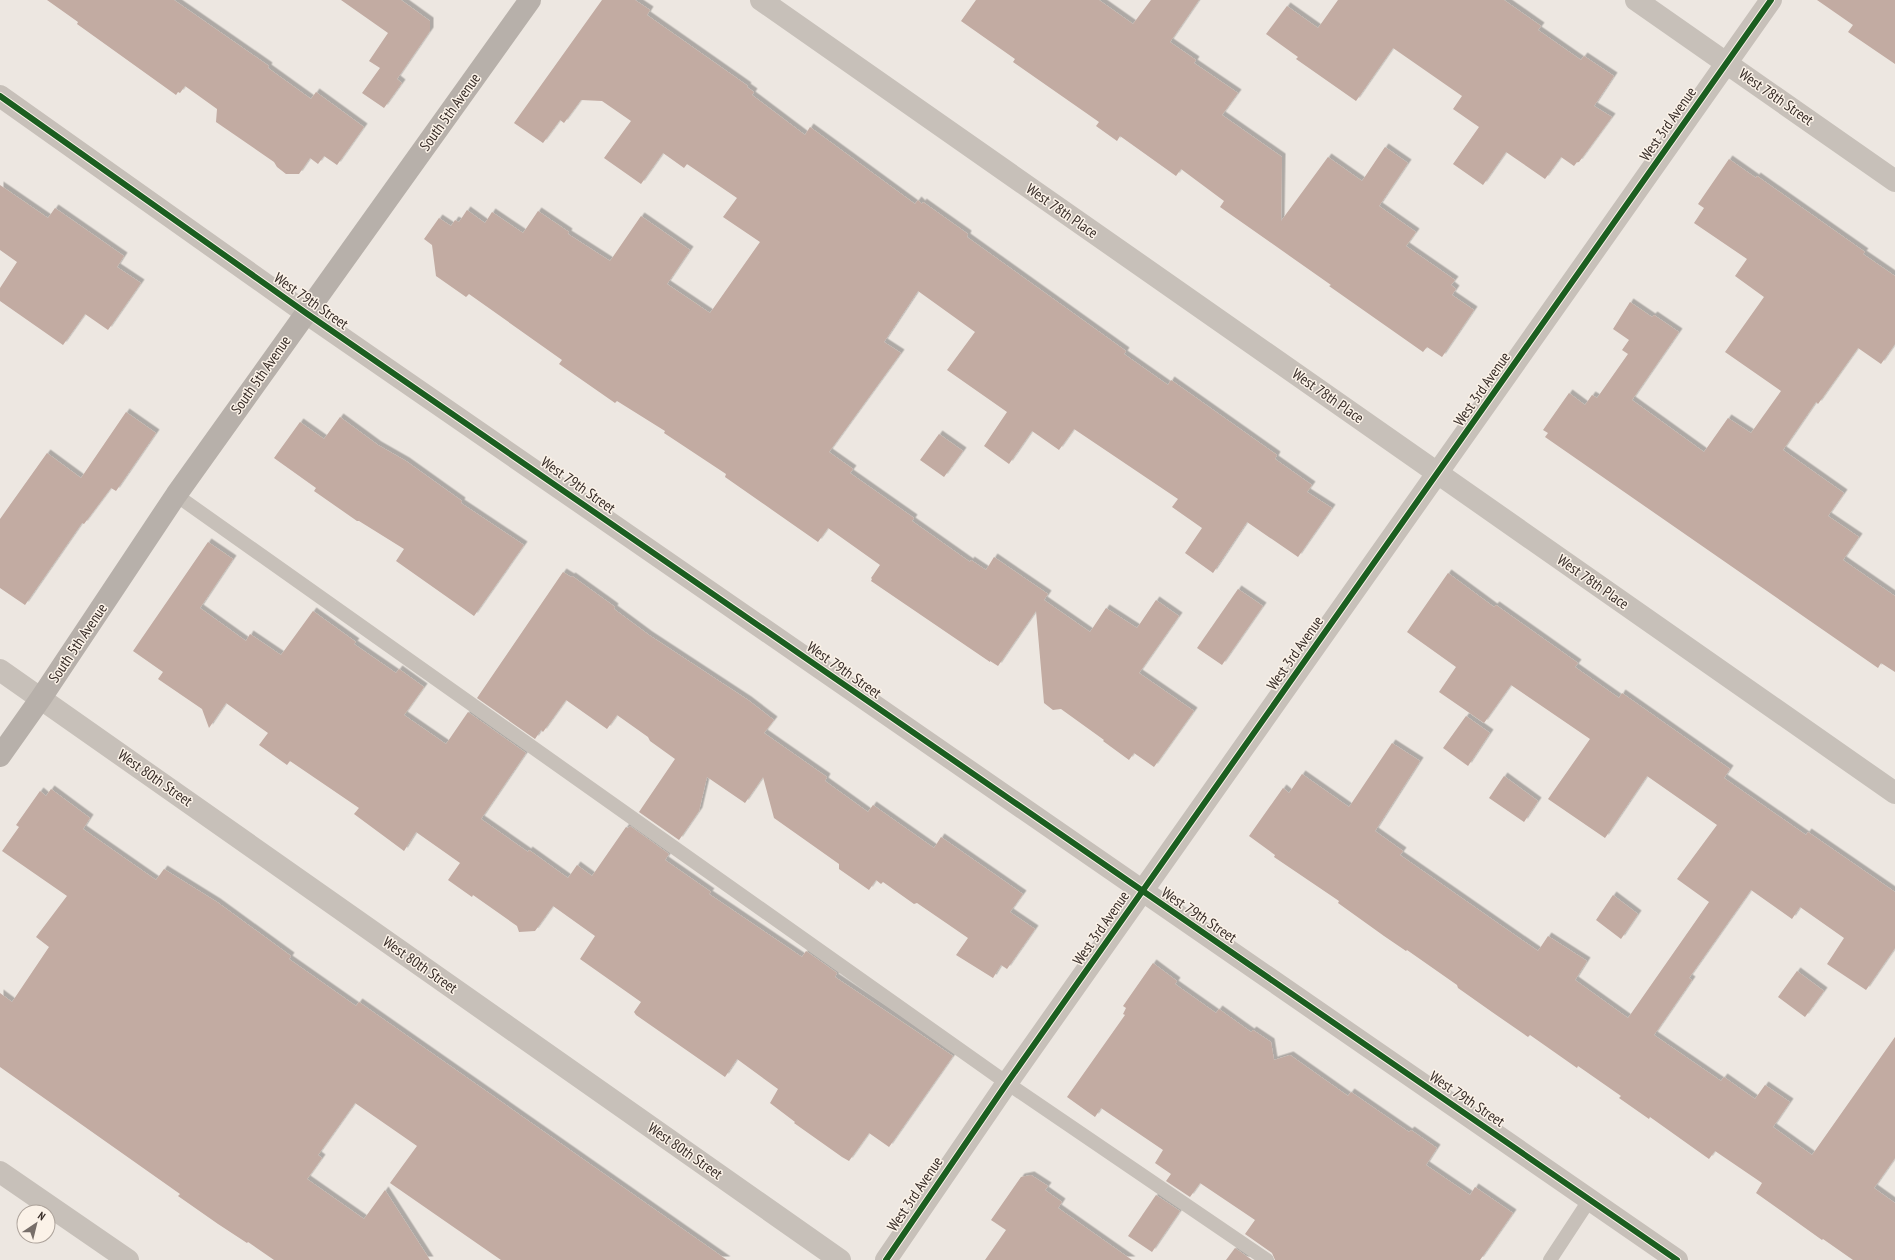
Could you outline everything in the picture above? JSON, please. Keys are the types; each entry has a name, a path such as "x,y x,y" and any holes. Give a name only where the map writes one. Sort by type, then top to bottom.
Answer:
{"street":[{"name":"South 5th Avenue","path":"0,756 41,698 176,495 530,0"},
{"name":"West 78th Place","path":"761,0 1895,793"},
{"name":"West 78th Street","path":"1636,0 1895,181"},
{"name":"West 3rd Avenue","path":"886,1260 1007,1083 1771,0"},
{"name":"West 79th Street","path":"0,96 306,313 1142,892 1677,1260"},
{"name":"West 80th Street","path":"0,670 840,1260"},
{"path":"0,1172 128,1260"}],"lane":[{"path":"176,495 1007,1083 1266,1260"},
{"path":"1550,1260 1590,1199"}],"building":[{"path":"47,0 174,0 269,66 268,68 311,99 316,92 364,127 337,165 324,156 318,164 310,158 299,174 286,174 277,167 274,162 216,122 217,109 185,86 180,93 178,92 176,95 77,24 78,22"},
{"path":"341,0 401,0 430,21 430,31 397,79 402,83 384,108 362,93 380,68 369,61 388,33"},
{"path":"602,0 635,0 650,10 647,15 748,86 747,87 754,92 752,95 805,135 810,127 915,204 918,200 922,204 923,202 968,234 967,237 1126,351 1124,354 1168,385 1171,380 1277,455 1275,459 1312,485 1307,492 1332,508 1298,557 1247,522 1213,573 1185,553 1202,528 1172,507 1178,499 1074,429 1059,450 1032,431 1009,464 984,446 1007,412 947,370 975,332 918,291 884,342 901,353 829,452 853,469 850,473 914,518 912,521 970,562 971,560 986,570 994,557 1048,594 1044,600 1090,632 1106,608 1137,628 1156,600 1179,616 1139,673 1194,711 1154,767 1134,753 1129,760 1061,709 1053,710 1044,703 1036,611 998,666 990,662 871,581 871,578 880,565 828,528 818,542 725,477 726,474 664,433 665,431 617,401 615,403 559,364 562,360 469,294 466,297 436,276 432,245 424,239 439,218 451,226 455,220 459,222 467,210 485,223 492,212 523,233 538,211 569,232 568,234 610,261 641,216 690,250 667,284 710,313 760,242 723,217 737,198 687,164 684,168 663,153 641,184 604,158 631,121 602,101 581,100 564,123 560,120 543,143 514,123"},
{"path":"976,0 1099,0 1133,24 1151,0 1199,0 1170,42 1196,60 1194,63 1238,93 1222,115 1282,157 1281,221 1328,157 1362,181 1385,147 1408,163 1379,206 1416,232 1406,246 1455,280 1451,285 1456,289 1452,295 1474,310 1442,357 1427,347 1423,352 1329,286 1331,285 1220,207 1224,201 1181,169 1176,176 1120,136 1117,141 1096,126 1099,122 1013,62 1015,59 961,21"},
{"path":"1338,0 1504,0 1541,26 1538,30 1581,60 1584,56 1614,76 1594,106 1612,117 1579,162 1577,162 1574,166 1561,157 1545,179 1506,152 1483,185 1453,164 1479,127 1453,109 1462,96 1393,48 1356,101 1296,59 1298,57 1266,34 1287,6 1318,28"},
{"path":"1817,0 1895,0 1895,64 1848,32 1853,25"},
{"path":"1729,159 1756,178 1757,176 1865,252 1863,254 1895,276 1895,344 1881,364 1858,348 1818,404 1816,402 1783,450 1844,493 1828,516 1859,537 1843,560 1895,596 1895,672 1881,663 1878,668 1545,437 1548,433 1543,430 1569,393 1585,405 1592,395 1597,398 1628,354 1622,350 1629,340 1613,329 1630,302 1652,317 1654,315 1679,332 1632,400 1704,452 1728,418 1751,433 1781,391 1725,352 1764,297 1735,276 1747,259 1694,223 1704,208 1698,204"},
{"path":"0,185 48,218 55,208 124,256 117,267 141,283 108,330 85,314 63,345 0,301 0,288 17,262 0,250"},
{"path":"126,412 156,433 116,491 111,488 84,524 82,523 25,605 0,588 0,519 47,453 81,478"},
{"path":"340,417 378,445 406,461 462,501 461,503 524,545 474,616 396,561 404,549 357,521 314,491 316,488 274,458 300,422 324,439"},
{"path":"939,434 963,451 944,477 920,460"},
{"path":"208,542 233,559 200,608 246,641 250,634 281,655 313,611 356,642 354,644 396,673 399,669 424,687 404,715 446,744 468,712 526,753 481,819 528,852 529,850 568,878 577,865 592,876 626,827 628,828 630,826 669,854 665,860 711,892 709,894 802,957 806,951 837,973 835,977 953,1056 889,1147 869,1133 849,1161 842,1157 794,1123 795,1122 770,1103 778,1089 737,1059 725,1077 636,1015 634,1012 641,1002 580,959 595,936 553,906 535,931 519,932 517,926 473,895 472,897 448,880 460,863 416,832 404,851 354,814 359,808 290,761 287,765 259,745 268,733 226,703 209,728 202,709 158,679 163,672 133,651"},
{"path":"563,572 571,577 572,576 611,604 615,607 614,609 649,635 748,700 774,720 764,733 827,777 825,781 868,812 873,805 934,848 941,837 1023,894 1010,912 1035,929 1007,969 1001,965 993,978 956,955 968,938 917,903 914,904 883,882 881,884 876,880 869,890 839,869 839,864 774,818 763,777 745,803 707,777 699,811 679,840 639,812 675,759 650,741 648,737 617,715 607,729 566,700 543,732 541,730 535,739 477,698"},
{"path":"1448,573 1494,607 1496,605 1578,663 1575,667 1619,698 1622,693 1730,769 1724,778 1806,835 1808,832 1895,892 1895,948 1866,990 1827,964 1844,938 1800,907 1792,919 1751,890 1689,978 1692,980 1654,1035 1721,1081 1724,1077 1755,1099 1765,1085 1790,1102 1773,1127 1812,1155 1895,1037 1895,1158 1874,1188 1895,1203 1895,1260 1853,1260 1823,1239 1822,1240 1756,1193 1762,1183 1715,1151 1709,1159 1650,1117 1649,1119 1619,1098 1621,1096 1578,1066 1577,1068 1530,1035 1528,1037 1458,988 1457,985 1384,936 1338,903 1339,901 1274,857 1275,855 1249,836 1283,788 1289,793 1302,774 1349,807 1392,743 1420,761 1375,831 1403,851 1400,855 1538,951 1548,936 1587,961 1575,980 1628,1018 1709,902 1677,879 1717,825 1647,776 1605,838 1548,799 1590,739 1511,685 1484,723 1439,692 1456,667 1407,632"},
{"path":"1238,589 1263,606 1222,665 1197,648"},
{"path":"1466,716 1490,733 1468,766 1443,748"},
{"path":"1504,776 1538,801 1524,822 1489,798"},
{"path":"51,789 90,818 83,829 156,880 164,869 217,902 291,956 289,959 356,1006 359,1002 727,1260 501,1260 390,1183 417,1146 355,1103 318,1155 322,1158 307,1179 364,1219 385,1190 430,1260 274,1260 218,1224 178,1196 180,1194 0,1067 0,993 12,1002 49,947 36,937 67,896 2,851 19,827 16,825 40,791 46,796"},
{"path":"1613,895 1638,914 1621,939 1596,920"},
{"path":"1153,963 1177,981 1175,984 1216,1013 1219,1009 1251,1032 1253,1030 1271,1042 1274,1060 1290,1055 1348,1096 1351,1092 1409,1132 1411,1130 1437,1148 1426,1165 1470,1195 1475,1187 1513,1213 1480,1260 1275,1260 1272,1253 1245,1234 1255,1220 1200,1183 1190,1197 1166,1181 1171,1174 1155,1163 1163,1150 1101,1108 1095,1117 1067,1097 1125,1015 1123,1014 1126,1008 1123,1006"},
{"path":"1797,971 1824,991 1805,1017 1778,997"},
{"path":"1031,1175 1048,1186 1045,1190 1062,1202 1058,1208 1132,1260 985,1260 1006,1230 991,1220 1021,1177"},
{"path":"1156,1195 1180,1211 1152,1252 1128,1236"},
{"path":"1235,1248 1252,1260 1226,1260"}],"cycle path":[{"path":"886,1260 1007,1083 1771,0"},
{"path":"0,96 306,313 1677,1260"}]}
